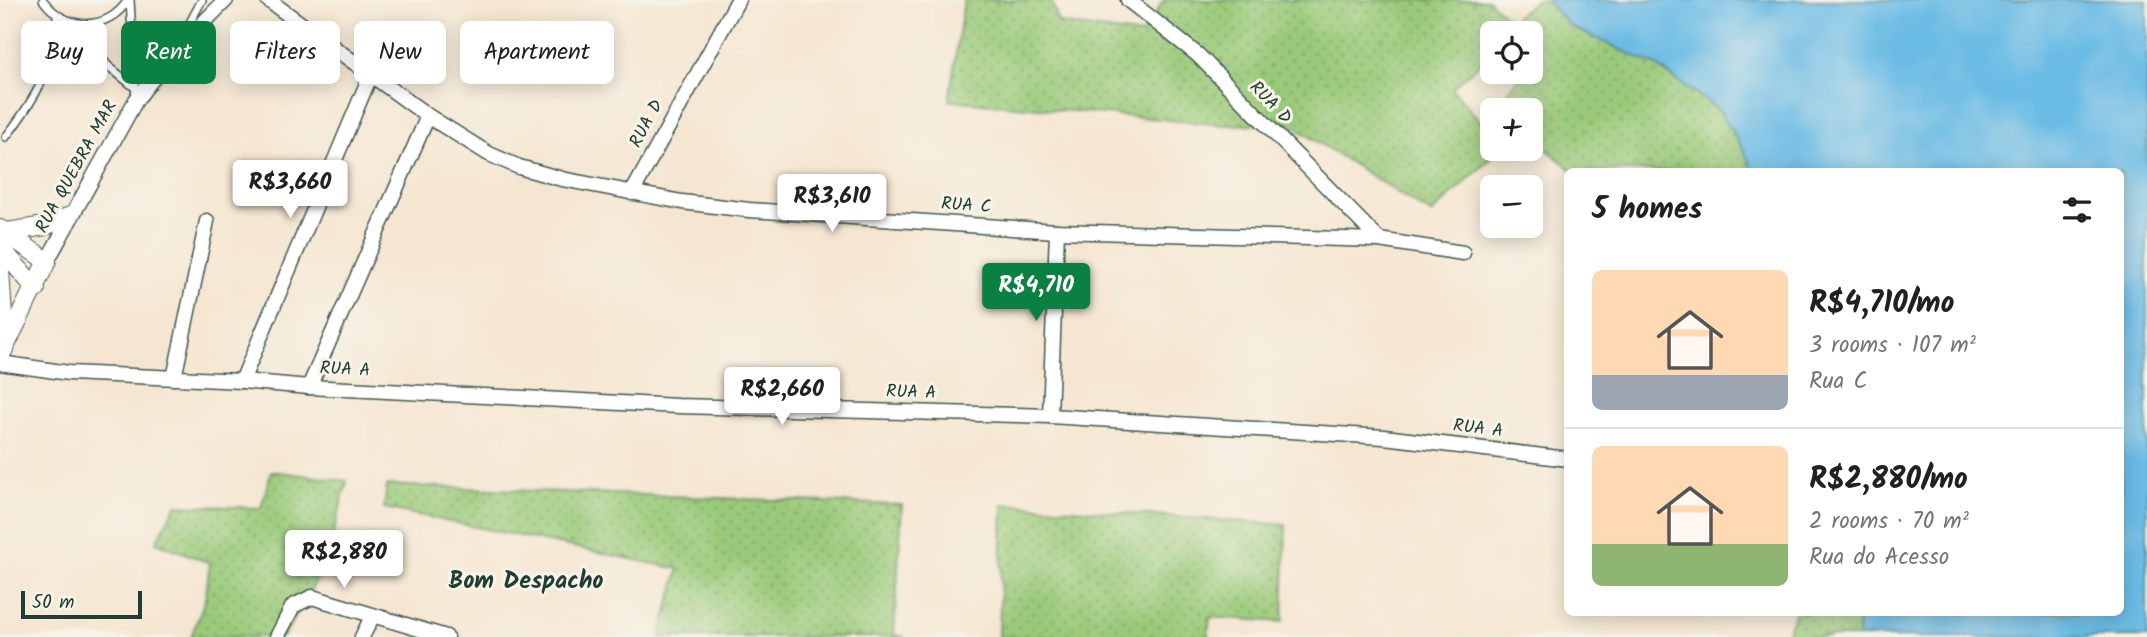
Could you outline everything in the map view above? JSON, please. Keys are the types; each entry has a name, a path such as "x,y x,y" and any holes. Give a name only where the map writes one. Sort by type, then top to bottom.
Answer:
{"street":[{"name":"RUA QUEBRA MAR","path":"205,21 226,0"},
{"name":"RUA C","path":"268,0 354,62"},
{"name":"RUA D","path":"632,193 738,0"},
{"name":"RUA D","path":"1128,0 1198,55 1379,240"},
{"name":"RUA QUEBRA MAR","path":"47,261 134,93 143,84"},
{"path":"242,381 367,84"},
{"name":"RUA C","path":"385,84 428,116 489,153 519,167 632,193 749,210 1056,231 1379,240 1463,253"},
{"path":"309,387 428,116"},
{"path":"2,236 45,226 70,216"},
{"path":"174,378 207,222"},
{"path":"1050,416 1056,231"},
{"path":"2,236 47,261 36,289 2,355"},
{"path":"2,236 36,289"},
{"path":"0,269 2,355"},
{"name":"RUA A","path":"2,355 69,373 678,407 1050,416 1384,437 1564,459"},
{"path":"277,637 293,606 305,598 320,599 372,617 446,637"},
{"path":"362,637 372,617"}],"lane":[{"path":"37,0 57,15 71,21"},
{"path":"96,21 108,19 129,0"},
{"path":"129,0 134,93"},
{"path":"190,21 202,0"},
{"path":"6,137 48,70 57,35 57,15"},
{"path":"107,63 134,93"}],"green space":[{"path":"964,0 1051,0 1059,23 1142,35 1164,0 1488,0 1511,21 1480,21 1480,63 1452,88 1480,121 1480,161 1488,161 1431,214 1288,123 1225,125 949,100"},
{"path":"1536,0 1546,0 1571,27 1657,66 1718,110 1744,150 1752,168 1569,168 1543,146 1543,98 1504,98 1514,84 1543,84 1543,21 1511,21"},
{"path":"271,471 347,481 325,566 283,637 191,637 205,600 210,563 156,542 176,505 261,508"},
{"path":"387,485 902,505 894,635 905,637 660,637 679,569 384,508"},
{"path":"1003,504 1286,525 1283,622 1210,617 1208,637 999,637"},
{"path":"1794,616 1857,616 1858,637 1785,637"}],"water":[{"path":"1546,0 2147,0 2147,637 1858,637 1857,616 2124,616 2124,168 1752,168 1744,150 1718,109 1657,66 1571,27"}],"district":[{"name":"Bom Despacho","path":"526,581"}]}
